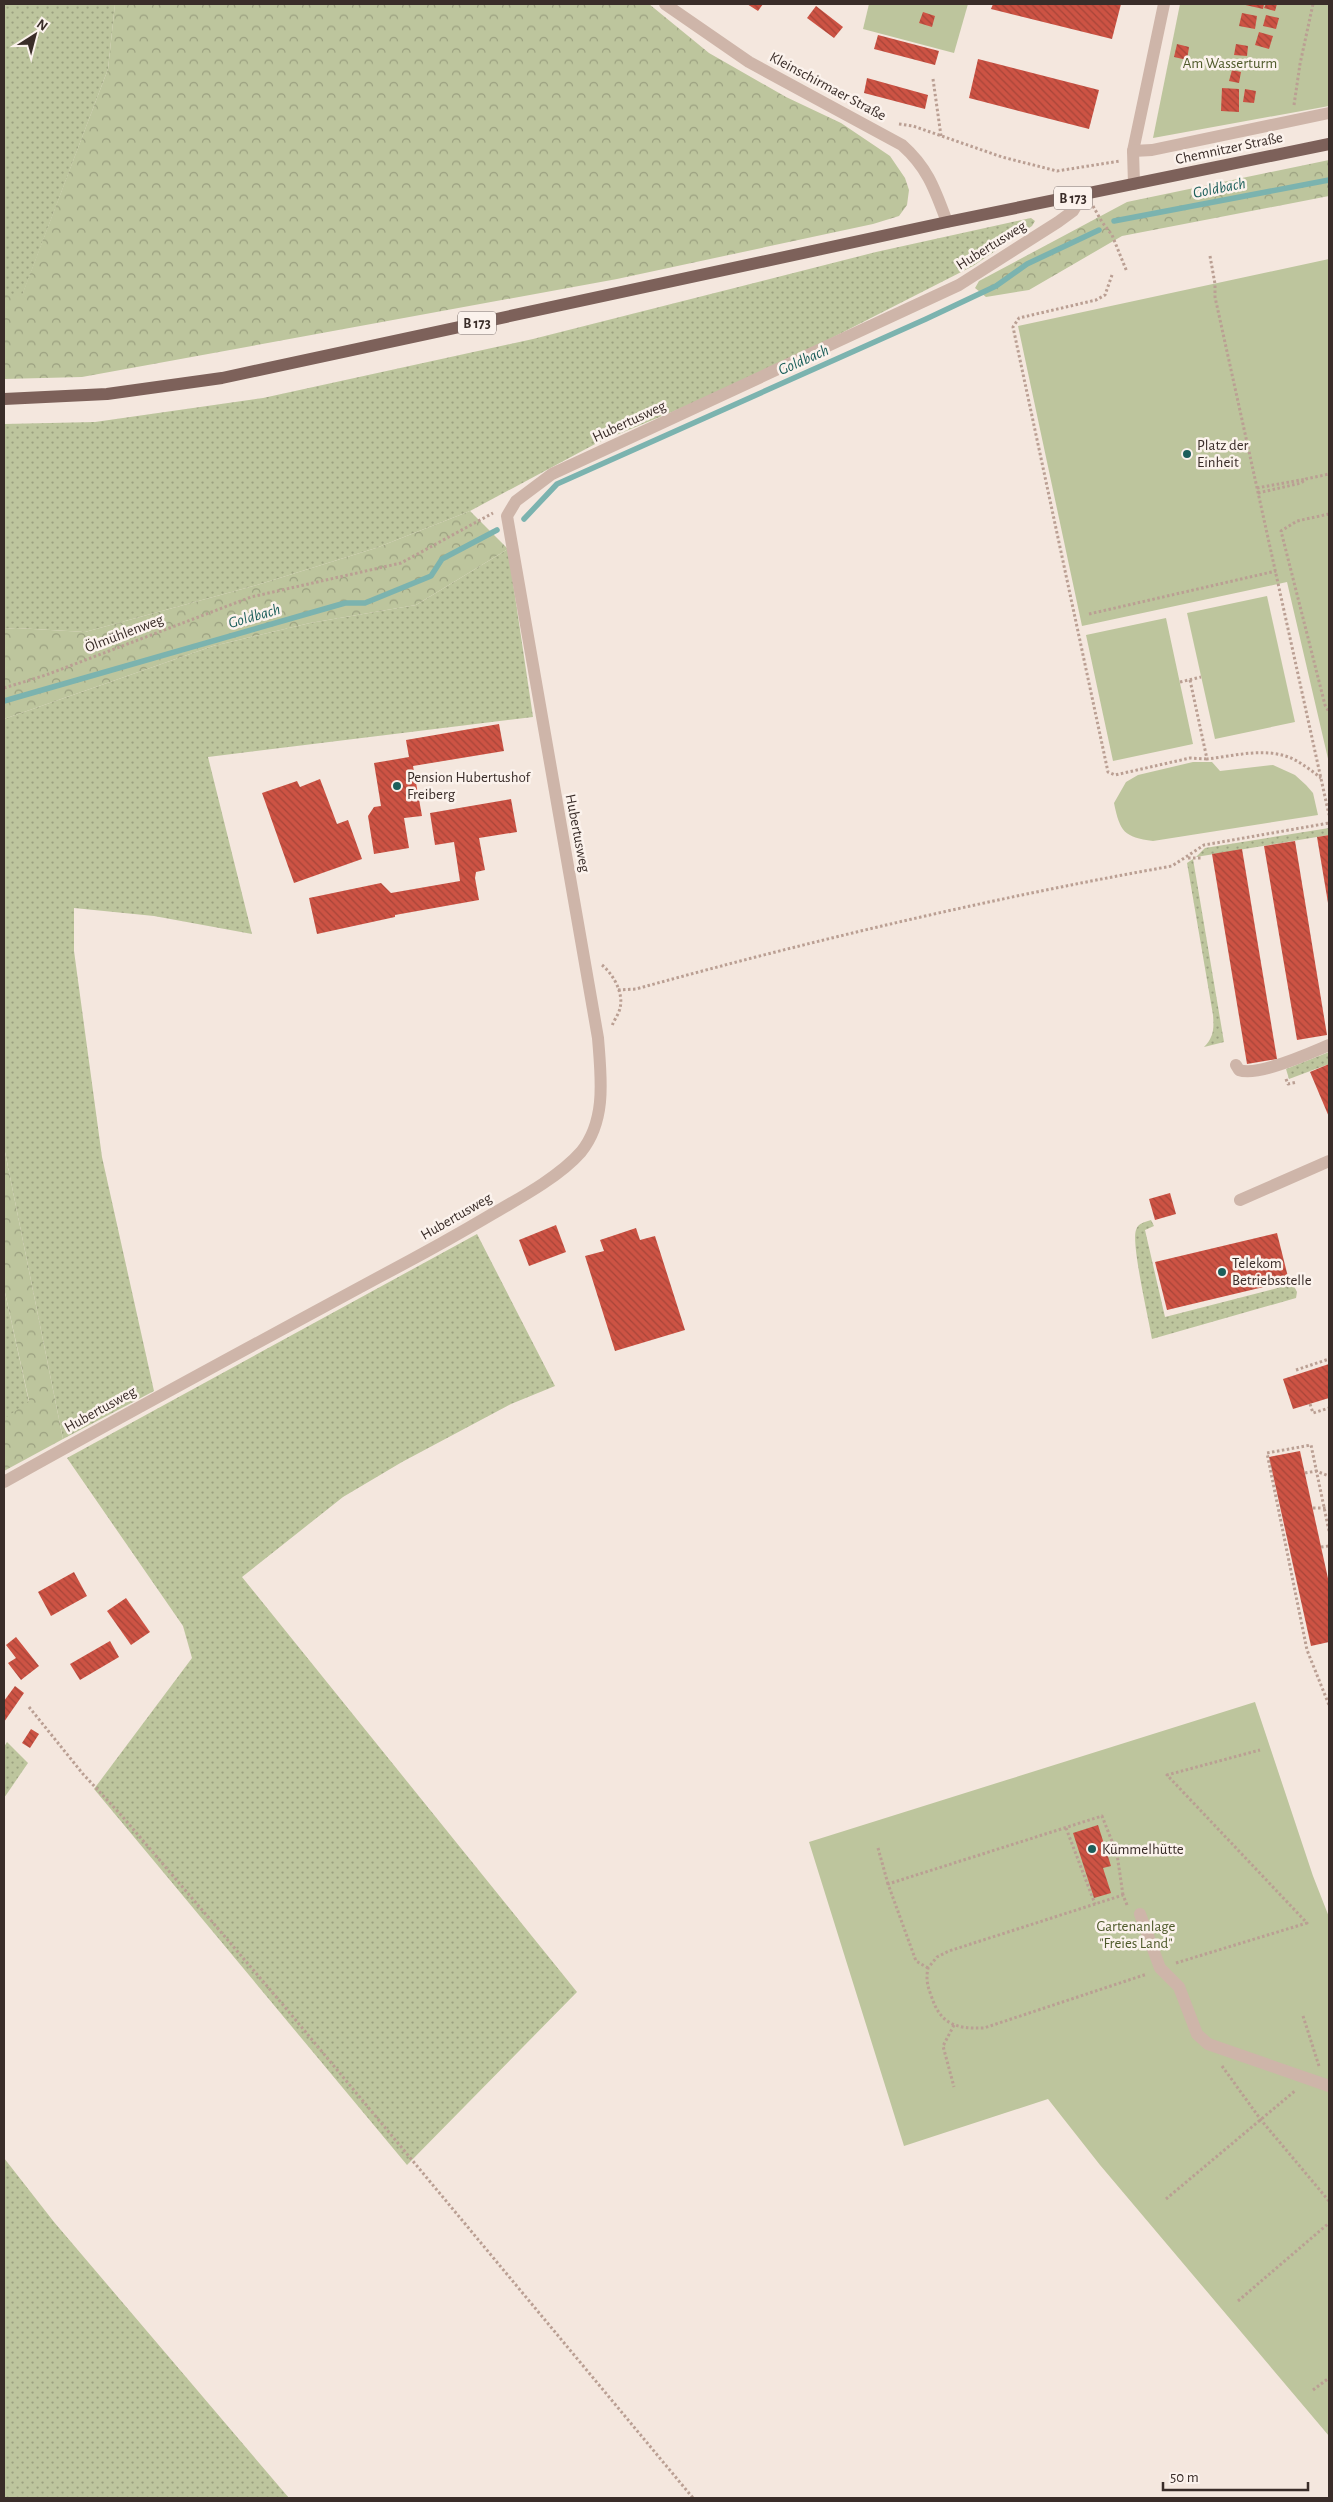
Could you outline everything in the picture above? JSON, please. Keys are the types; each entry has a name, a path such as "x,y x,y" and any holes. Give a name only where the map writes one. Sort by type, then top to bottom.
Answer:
{"main road":[{"name":"Chemnitzer Straße","path":"1134,184 1329,144"},
{"name":"B 173","path":"4,399 107,394 222,378 947,222 1134,184"}],"street":[{"name":"Kleinschirmaer Straße","path":"665,4 749,62 832,108 883,133 918,160 934,186 947,222"},
{"path":"1134,184 1133,155 1164,4"},
{"path":"1133,155 1329,113"},
{"name":"Hubertusweg","path":"4,1482 162,1394 435,1247 538,1188 580,1153 592,1135 600,1110 602,1081 598,1038 585,954 550,772 507,516 516,501 552,474 958,285 1058,222 1073,210 1085,195"},
{"path":"1236,1065 1239,1070 1250,1071 1280,1064 1329,1045"},
{"path":"1240,1200 1329,1161"},
{"path":"1140,1914 1160,1968 1179,1987 1197,2034 1208,2044 1327,2085"}],"path":[{"path":"1293,120 1300,64 1313,4"},
{"path":"932,79 941,137"},
{"path":"883,133 892,122 913,126 941,137 1032,166 1057,171 1133,155"},
{"path":"1085,195 1112,235 1127,272"},
{"path":"1210,256 1215,284 1215,297 1329,815"},
{"path":"1112,275 1105,295 1096,300 1018,318 1013,327 1108,772 1115,775 1190,758 1207,759 1263,752 1293,759 1321,778"},
{"path":"1257,488 1329,474"},
{"path":"1258,493 1301,483 1306,479"},
{"name":"Ölmühlenweg","path":"4,688 46,675 251,597 401,563 516,501"},
{"path":"1329,514 1297,521 1282,531 1325,705 1329,712"},
{"path":"1089,614 1276,571"},
{"path":"1180,682 1201,677"},
{"path":"1190,680 1207,759"},
{"path":"618,990 636,989 738,961 935,914 1172,866 1204,845 1329,823"},
{"path":"1185,859 1202,858"},
{"path":"585,954 606,968 614,979 621,1007 612,1026 598,1038"},
{"path":"1296,1370 1329,1359"},
{"path":"1310,1404 1313,1413 1329,1408"},
{"path":"1329,1531 1310,1445 1267,1453 1307,1650 1329,1705"},
{"path":"1305,1473 1316,1472 1329,1476"},
{"path":"1313,1508 1329,1508"},
{"path":"1321,1547 1329,1546"},
{"path":"29,1707 83,1774 128,1823 284,2006 693,2498"},
{"path":"1123,1895 949,1952 936,1958 928,1968 926,1976 933,2003 943,2019 967,2029 984,2028 1160,1968 1306,1923 1167,1775 1260,1750"},
{"path":"888,1884 1102,1816 1117,1854 1126,1904 1140,1914"},
{"path":"1066,1828 1095,1904"},
{"path":"878,1848 888,1884 916,1962 928,1968"},
{"path":"1303,2016 1327,2085"},
{"path":"954,2025 943,2046 954,2087"},
{"path":"1208,2044 1231,2081 1261,2120 1329,2201"},
{"path":"1166,2199 1308,2080"},
{"path":"1238,2301 1329,2223"},
{"path":"1313,2390 1329,2378"}],"green space":[{"path":"4,4 115,4 108,69 22,296 4,295"},
{"path":"115,4 649,4 709,53 786,97 841,123 890,156 905,178 909,190 907,205 899,216 873,224 617,279 82,377 4,379 4,295 22,295 108,69"},
{"path":"869,4 968,4 954,53 863,29"},
{"name":"Am Wasserturm","path":"1180,4 1329,4 1329,106 1153,138"},
{"path":"1329,160 1329,196 1122,236 1029,290 986,297 975,288 979,281 1127,202"},
{"path":"1031,218 1035,221 1032,226 973,266 749,380 597,443 470,511 376,548 257,585 85,632 4,629 4,424 95,422 263,398 533,339 876,252"},
{"name":"Platz der Einheit","path":"1329,259 1329,763 1287,582 1082,626 1018,326"},
{"path":"470,511 508,549 416,605 310,623 213,646 4,719 4,629 85,632 257,585 376,548"},
{"path":"508,549 533,717 208,757 252,934 154,916 74,908 74,951 102,1157 154,1391 63,1439 4,1147 4,719 213,646 310,623 416,605"},
{"path":"1267,596 1295,722 1215,739 1187,613"},
{"path":"1166,618 1193,744 1113,761 1086,635"},
{"path":"1193,762 1212,762 1220,771 1273,765 1295,775 1306,785 1313,793 1318,815 1153,841 1129,835 1121,827 1114,803 1126,782 1138,775"},
{"path":"1329,828 1329,835 1196,857 1205,848"},
{"path":"1193,859 1224,1042 1204,1047 1212,1036 1213,1015 1187,863"},
{"path":"1329,1052 1329,1064 1289,1079 1286,1069"},
{"path":"4,1147 63,1439 4,1471 4,1417 7,1417 29,1401 4,1288"},
{"path":"1151,1220 1154,1226 1145,1230 1165,1317 1289,1285 1294,1286 1297,1292 1296,1298 1152,1339 1138,1266 1135,1238 1138,1226"},
{"path":"477,1234 555,1386 511,1404 402,1462 343,1497 242,1577 577,1992 407,2165 94,1789 192,1658 183,1626 67,1458"},
{"path":"4,1288 29,1402 7,1418 4,1417"},
{"name":"Gartenanlage \"Freies Land\"","path":"1255,1702 1313,1876 1329,1917 1329,2436 1100,2165 1048,2099 904,2146 809,1842"},
{"path":"7,1742 28,1763 4,1798 4,1747"},
{"path":"4,2158 54,2222 289,2498 4,2498"}],"building":[{"path":"747,4 763,4 758,11"},
{"path":"993,4 1121,4 1112,39 991,9"},
{"path":"1241,4 1264,4 1263,9"},
{"path":"1266,4 1277,4 1275,11 1264,8"},
{"path":"816,6 843,27 834,38 807,18"},
{"path":"923,12 935,16 932,27 919,23"},
{"path":"1242,13 1257,16 1255,29 1239,26"},
{"path":"1266,15 1279,18 1276,29 1263,26"},
{"path":"1259,32 1273,36 1269,49 1255,45"},
{"path":"878,35 939,51 935,65 874,49"},
{"path":"1177,44 1189,47 1187,60 1174,57"},
{"path":"1236,44 1248,46 1247,56 1234,55"},
{"path":"978,59 1099,90 1089,129 969,98"},
{"path":"1232,70 1241,72 1239,83 1229,81"},
{"path":"867,78 928,95 925,109 864,93"},
{"path":"1222,88 1239,89 1239,112 1221,111"},
{"path":"1245,89 1256,91 1254,103 1243,102"},
{"path":"499,724 504,751 413,766 422,816 404,818 409,848 374,854 368,816 374,807 381,806 374,763 409,757 406,740"},
{"path":"320,779 337,824 348,820 362,859 294,883 262,793 297,781 300,787"},
{"path":"511,799 517,832 479,838 485,870 476,872 475,878 479,900 395,915 395,917 317,934 309,898 381,883 391,893 460,881 454,842 435,845 430,813"},
{"path":"1329,835 1329,902 1328,903 1317,837"},
{"path":"1295,841 1327,1035 1297,1040 1264,846"},
{"path":"1242,849 1277,1059 1247,1064 1212,854"},
{"path":"1329,1064 1329,1117 1310,1072"},
{"path":"1170,1193 1176,1214 1155,1220 1149,1199"},
{"path":"556,1225 566,1252 529,1266 519,1240"},
{"path":"636,1228 640,1240 655,1236 685,1330 615,1351 585,1256 604,1251 600,1240"},
{"name":"Telekom Betriebsstelle","path":"1277,1233 1289,1281 1167,1310 1155,1262"},
{"path":"1329,1364 1329,1398 1293,1409 1283,1379"},
{"path":"1300,1451 1329,1583 1329,1642 1311,1646 1269,1457"},
{"path":"74,1572 87,1596 51,1616 38,1592"},
{"path":"126,1598 150,1632 131,1645 107,1611"},
{"path":"16,1637 39,1666 21,1680 8,1663 16,1658 6,1645"},
{"path":"110,1641 119,1657 80,1680 70,1664"},
{"path":"15,1686 24,1693 4,1722 4,1701"},
{"path":"31,1729 39,1734 30,1748 22,1743"},
{"name":"Kümmelhütte","path":"1098,1825 1111,1866 1103,1868 1111,1893 1094,1898 1073,1833"}],"waterway":[{"name":"Goldbach","path":"1114,221 1329,180"},
{"name":"Goldbach","path":"524,519 557,484 926,319 996,286 1027,264 1099,230"},
{"name":"Goldbach","path":"4,701 345,603 365,603 431,576 442,559 497,530"}],"place":[{"name":"Platz der Einheit","path":"1187,454"},
{"name":"Pension Hubertushof Freiberg","path":"397,786"},
{"name":"Telekom Betriebsstelle","path":"1222,1272"},
{"name":"Kümmelhütte","path":"1092,1849"}]}
